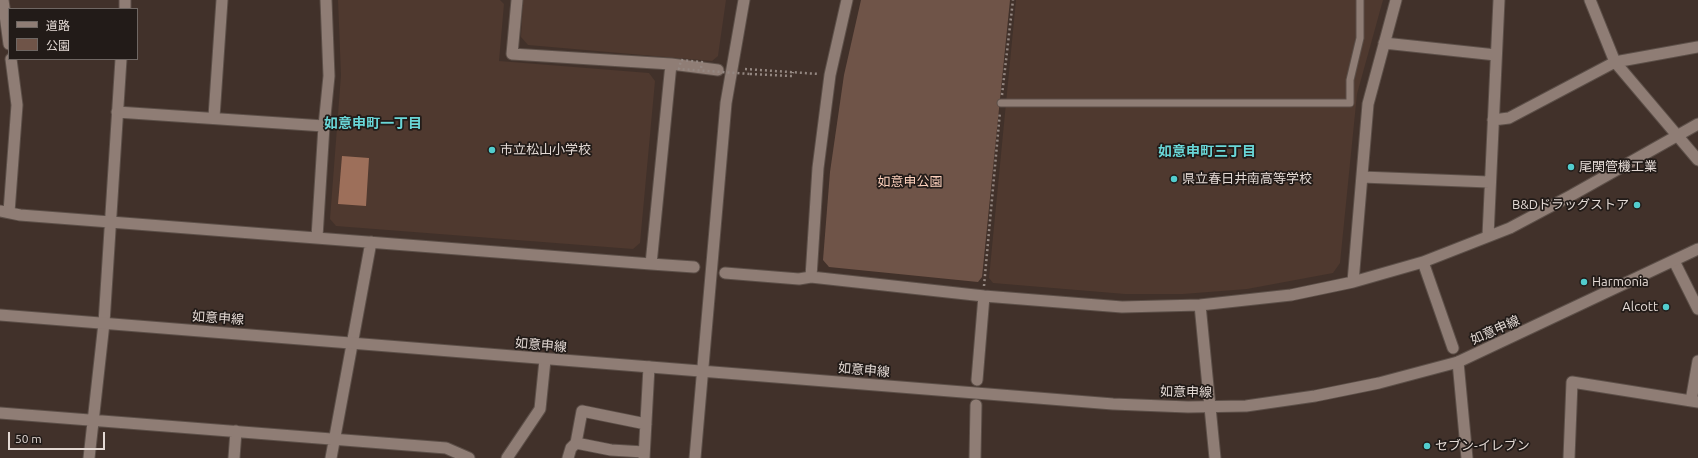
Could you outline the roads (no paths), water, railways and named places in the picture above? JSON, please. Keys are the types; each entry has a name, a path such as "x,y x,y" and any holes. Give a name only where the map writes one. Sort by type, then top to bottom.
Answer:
{"street":[{"path":"3,0 8,37"},
{"path":"214,117 222,0"},
{"path":"316,237 329,76 326,0"},
{"path":"517,0 512,54 671,64 718,70"},
{"path":"695,458 704,371 726,103 744,0"},
{"path":"811,277 818,168 830,75 847,0"},
{"path":"1352,282 1368,104 1396,0"},
{"path":"1488,236 1489,182 1499,0"},
{"path":"1590,0 1614,62 1698,160"},
{"path":"1384,43 1496,55"},
{"path":"1493,120 1509,118 1614,62 1698,47"},
{"path":"11,60 17,105 4,212 20,216 316,237 694,267"},
{"path":"89,458 104,323 121,60"},
{"path":"651,264 671,64"},
{"path":"117,112 214,117 324,126"},
{"path":"725,274 799,279 811,277 984,296 1122,307 1200,305 1291,295 1352,282 1423,262 1510,228 1572,195 1677,134 1698,124"},
{"path":"1362,177 1489,182"},
{"path":"331,458 371,242"},
{"name":"如意申線","path":"0,314 353,342 545,360 704,371 1113,404 1210,407 1246,406 1316,396 1379,383 1458,362 1698,249"},
{"path":"1674,261 1698,309"},
{"path":"1423,262 1453,348"},
{"path":"977,380 984,296"},
{"path":"1200,305 1215,458"},
{"path":"507,458 540,410 545,360"},
{"path":"1569,458 1572,382 1695,402 1698,361"},
{"path":"1458,362 1467,458"},
{"path":"576,443 644,455 649,367"},
{"path":"975,458 976,405"},
{"path":"568,458 571,448 576,443 582,411 646,424"},
{"path":"0,412 334,439 446,453 469,458"},
{"path":"234,458 236,431"}],"lane":[{"path":"1001,103 1350,103 1350,80 1360,38 1360,0"}],"place":[{"name":"市立松山小学校","path":"492,150"},
{"name":"尾関管機工業","path":"1571,167"},
{"name":"県立春日井南高等学校","path":"1174,179"},
{"name":"B&Dドラッグストア","path":"1637,205"},
{"name":"Harmonia","path":"1584,282"},
{"name":"Alcott","path":"1666,307"},
{"name":"セブン-イレブン","path":"1427,446"}],"district":[{"name":"如意申町一丁目","path":"373,123"},
{"name":"如意申町三丁目","path":"1207,151"}],"park label":[{"name":"如意申公園","path":"910,182"}]}
